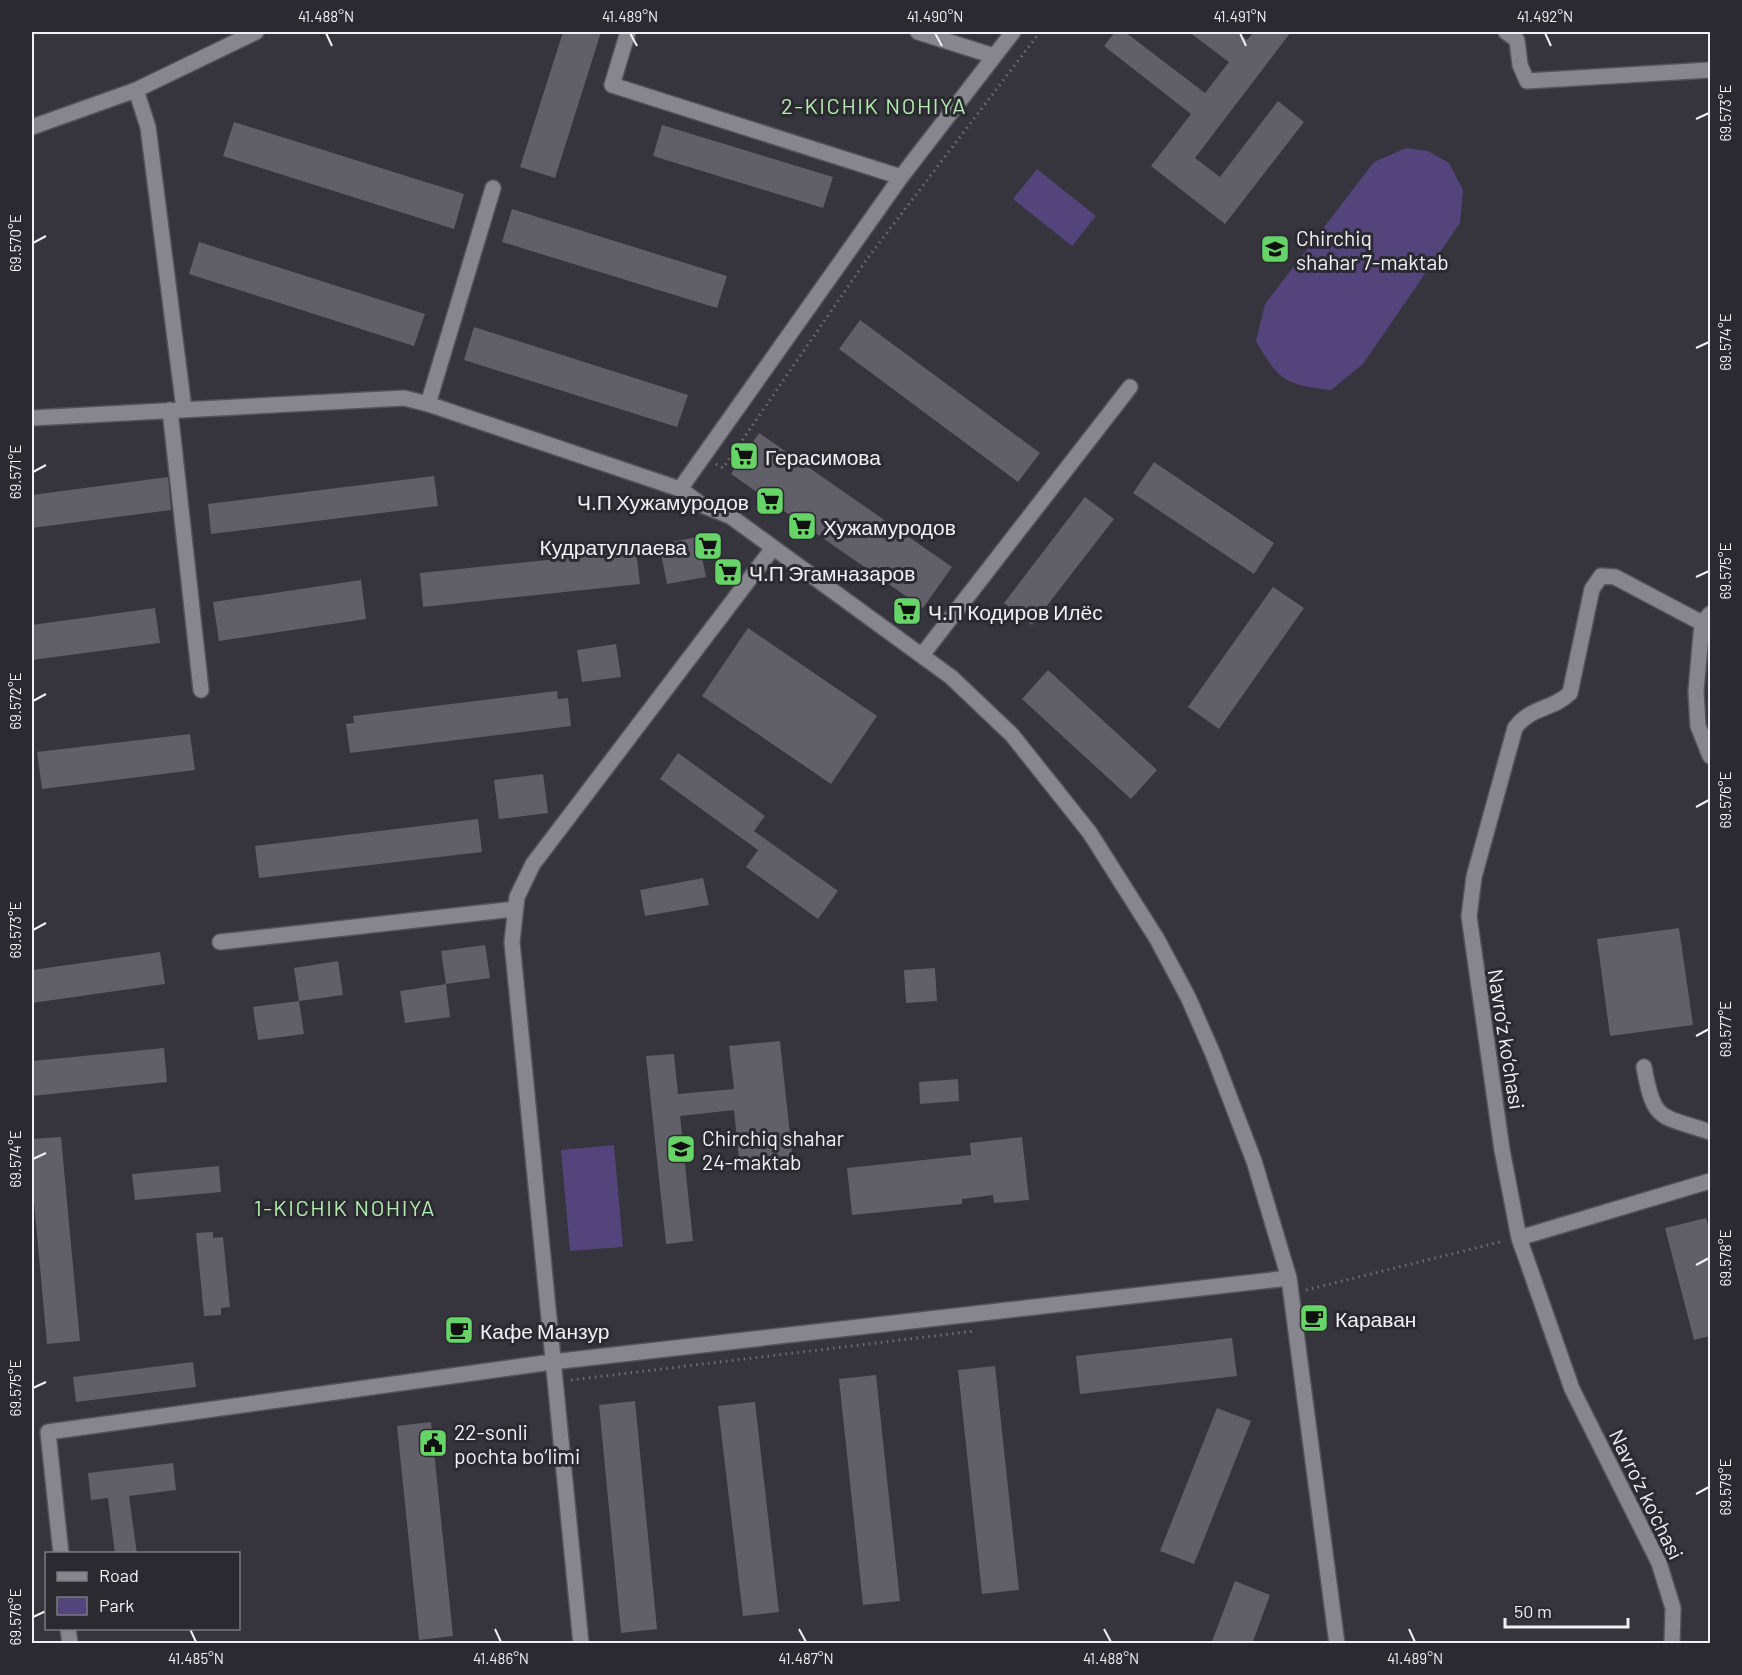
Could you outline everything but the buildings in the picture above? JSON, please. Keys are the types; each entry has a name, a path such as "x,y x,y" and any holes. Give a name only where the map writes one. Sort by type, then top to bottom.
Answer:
{"street":[{"path":"32,127 136,90 256,32"},
{"path":"628,32 612,85 901,177"},
{"path":"918,32 994,56"},
{"path":"680,489 701,456 901,177 1013,32"},
{"path":"1506,32 1517,40 1520,65 1527,81 1710,70"},
{"path":"136,90 148,127 177,410 201,690"},
{"path":"428,404 493,188"},
{"path":"922,655 1130,387"},
{"path":"32,418 404,398 428,404 680,489 702,505 730,516 922,655 983,706 1043,770 1090,833 1157,939 1188,997 1213,1054 1254,1161 1289,1278 1337,1644"},
{"path":"581,1644 512,942 517,897 533,864 773,548"},
{"name":"Navro‘z ko‘chasi","path":"1672,1644 1673,1608 1659,1563 1572,1389 1520,1238 1502,1149 1469,916 1474,877 1515,728 1523,716 1538,708 1562,701 1570,693 1592,589 1601,576 1615,577 1706,618"},
{"path":"1706,618 1703,688 1698,726 1710,756"},
{"path":"220,942 515,909"},
{"path":"1644,1067 1650,1100 1661,1115 1710,1132"},
{"path":"1520,1238 1710,1181"},
{"path":"61,1552 48,1432 552,1362 1289,1278"}],"path":[{"path":"701,456 723,468 867,259 1040,32"}],"green space":[{"path":"1406,148 1428,151 1449,163 1463,190 1460,223 1363,364 1331,390 1303,386 1285,379 1271,365 1256,341 1265,304 1374,162"},
{"path":"1037,169 1096,216 1072,246 1013,199"},
{"path":"614,1145 623,1247 570,1251 561,1150"}],"place":[{"name":"Chirchiq shahar 7-maktab","path":"1275,249"},
{"name":"Герасимова","path":"744,456"},
{"name":"Ч.П Хужамуродов","path":"770,501"},
{"name":"Хужамуродов","path":"802,526"},
{"name":"Кудратуллаева","path":"708,546"},
{"name":"Ч.П Эгамназаров","path":"728,572"},
{"name":"Ч.П Кодиров Илёс","path":"907,611"},
{"name":"Chirchiq shahar 24-maktab","path":"681,1149"},
{"name":"Караван","path":"1314,1318"},
{"name":"Кафе Манзур","path":"459,1330"},
{"name":"22-sonli pochta bo‘limi","path":"433,1443"}],"district":[{"name":"2-KICHIK NOHIYA","path":"874,105"},
{"name":"1-KICHIK NOHIYA","path":"345,1207"}]}
